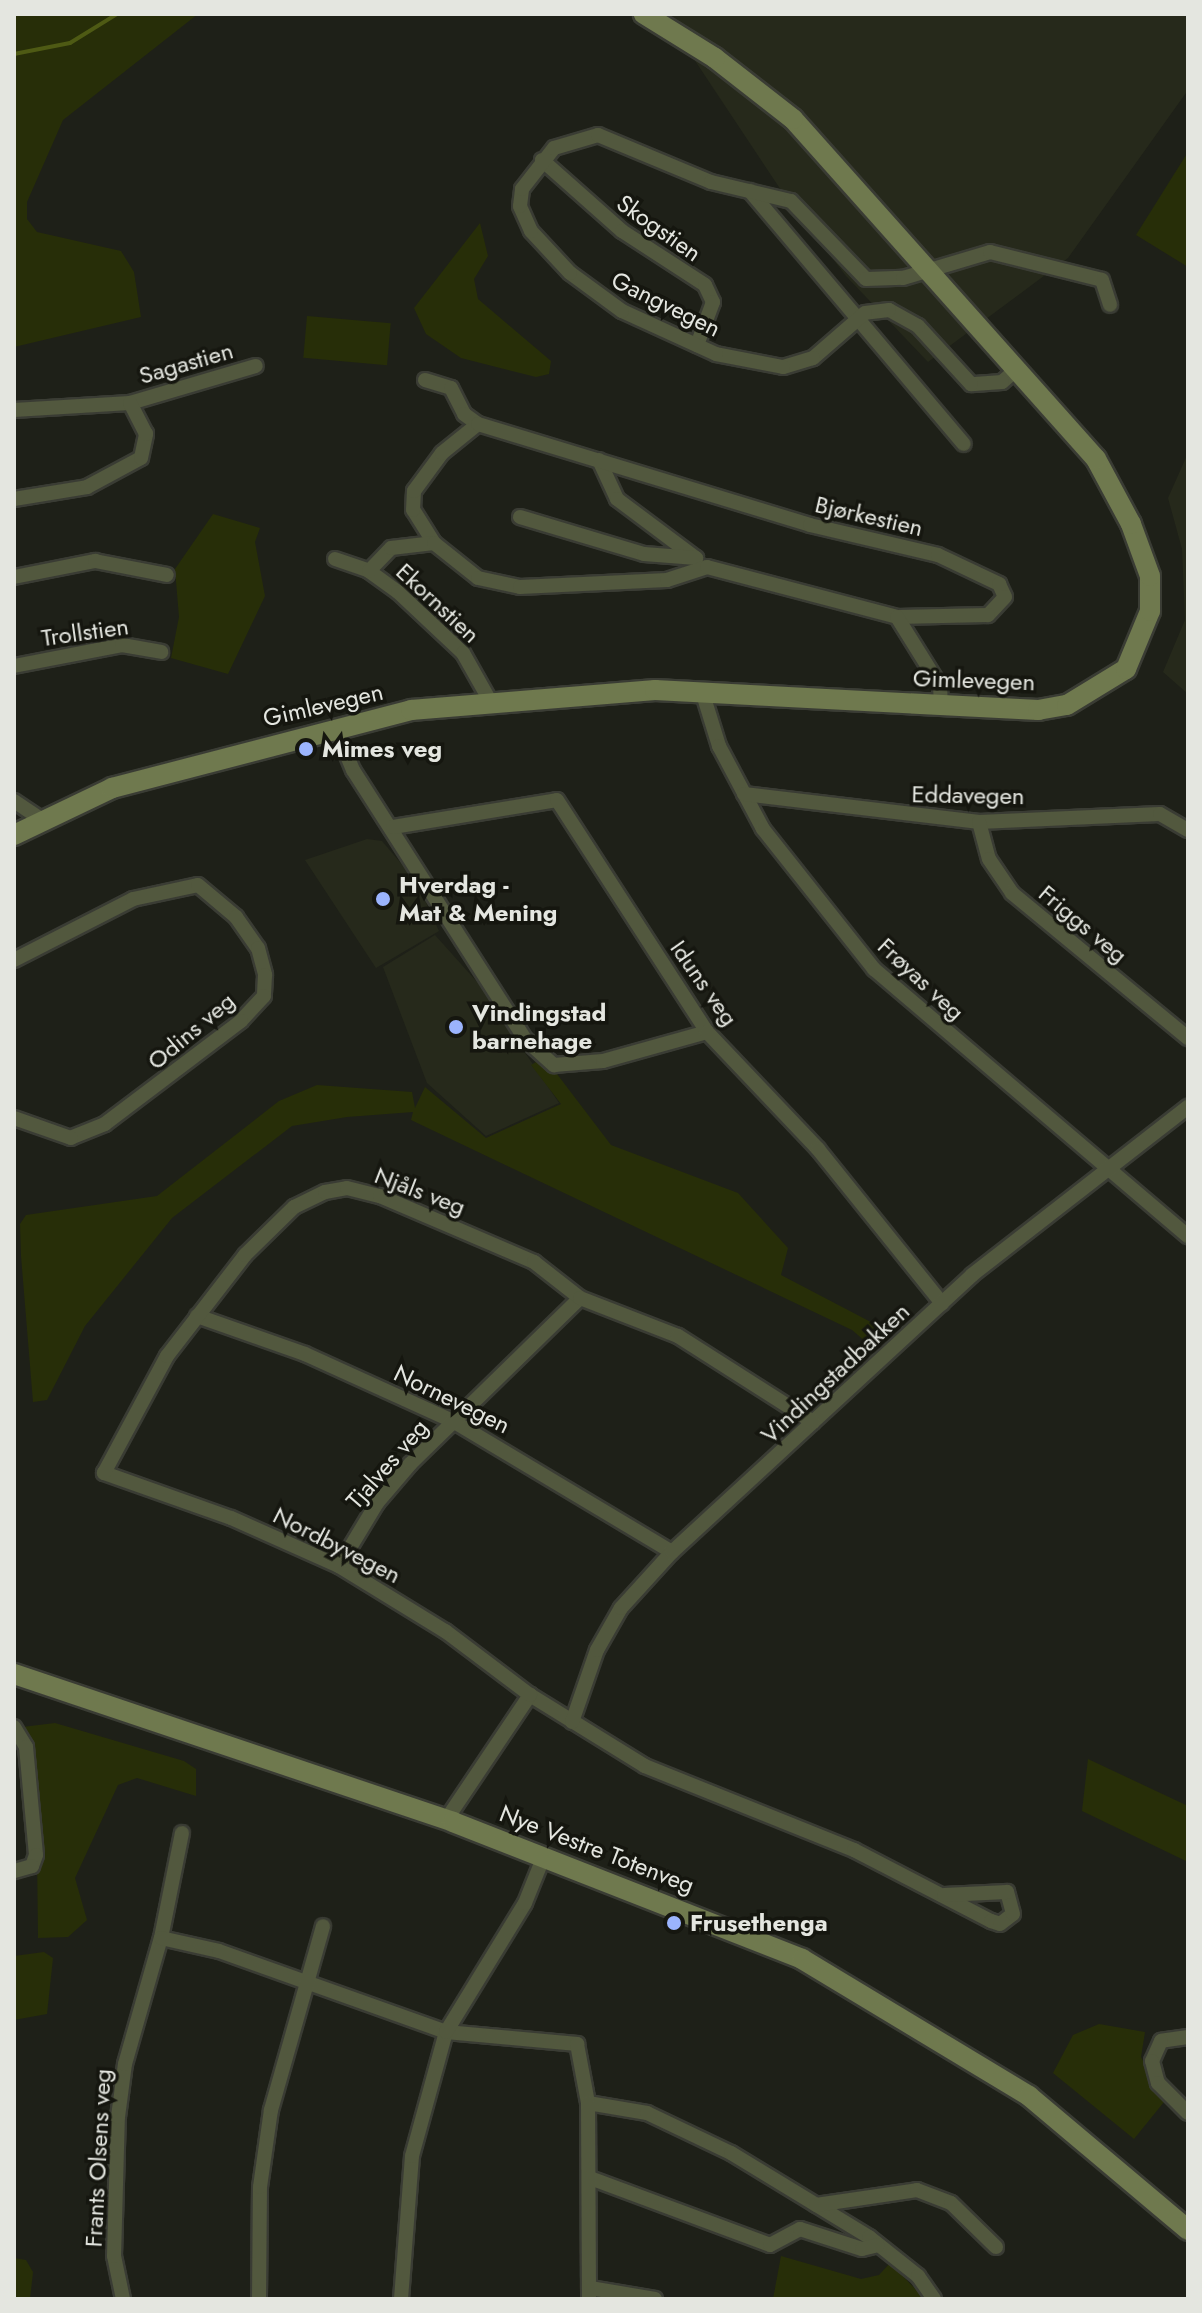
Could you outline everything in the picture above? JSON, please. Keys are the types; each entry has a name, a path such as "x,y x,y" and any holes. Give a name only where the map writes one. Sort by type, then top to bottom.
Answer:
{"street":[{"name":"Gimlevegen","path":"14,835 41,819 112,788 336,729 490,701 702,691 1002,711 1067,705 1126,669 1150,611 1142,550 1115,490 1096,459 793,119 715,58 644,14"},
{"name":"Gangvegen","path":"856,320 813,358 783,367 697,345 596,295 531,231 520,206 522,189 542,160 568,139 598,135 681,172 791,201 866,279 903,278 926,268"},
{"name":"Skogstien","path":"542,160 622,231 705,285 713,302 697,345"},
{"path":"750,191 964,444"},
{"path":"926,268 970,254 1008,254 1102,280 1109,286 1110,305"},
{"path":"856,320 877,310 906,316 971,384 1002,382 1017,369"},
{"name":"Sagastien","path":"14,410 130,403 256,366"},
{"path":"425,380 451,388 464,414 478,424 442,453 414,491 413,510 434,543 478,578 510,586 667,580 701,562"},
{"name":"Sagastien","path":"14,499 93,485 141,458 146,434 130,403"},
{"name":"Bjørkestien","path":"478,424 823,529 938,555 999,584 1005,597 988,615 897,617 701,562 644,554 520,517"},
{"name":"Bjørkestien","path":"599,460 617,499 701,562"},
{"path":"369,571 391,548 434,543"},
{"name":"Ekornstien","path":"335,559 369,571 463,653 490,701"},
{"path":"14,577 95,561 167,575"},
{"path":"897,617 940,686 941,707"},
{"name":"Trollstien","path":"14,666 122,645 161,652"},
{"name":"Frøyas veg","path":"702,691 713,733 744,794 814,898 874,969 1188,1236"},
{"path":"336,729 353,770 393,827 526,1040 554,1065 603,1061 707,1032"},
{"name":"Eddavegen","path":"744,794 979,822 1133,812 1160,814 1188,830"},
{"name":"Iduns veg","path":"393,827 557,800 707,1032 818,1149 942,1303"},
{"path":"14,801 41,819"},
{"name":"Friggs veg","path":"979,822 989,859 1012,893 1188,1038"},
{"name":"Odins veg","path":"14,960 133,899 198,885 236,917 258,948 265,975 264,996 241,1021 105,1124 71,1138 14,1118"},
{"name":"Vindingstadbakken","path":"572,1722 597,1650 621,1608 672,1552 942,1303 1113,1170 1188,1107"},
{"name":"Njåls veg","path":"104,1473 167,1356 197,1316 294,1207 347,1188 534,1262 580,1298 678,1336 813,1422"},
{"name":"Tjalves veg","path":"339,1566 377,1503 453,1421 580,1298"},
{"name":"Nornevegen","path":"197,1316 305,1354 453,1421 672,1552"},
{"name":"Nordbyvegen","path":"104,1473 231,1518 339,1566 445,1631 530,1695 645,1766 778,1817 944,1895"},
{"name":"Nye Vestre Totenveg","path":"14,1674 544,1856 703,1916 873,1996 1029,2096 1188,2230"},
{"path":"446,1820 530,1695"},
{"path":"14,1727 26,1747 36,1855 32,1866 14,1871"},
{"name":"Frants Olsens veg","path":"123,2299 114,2256 118,2117 125,2064 161,1938 182,1833"},
{"path":"401,2299 412,2156 446,2032 525,1903 544,1856"},
{"path":"259,2299 260,2187 271,2110 323,1926"},
{"path":"161,1938 309,1983 446,2032 577,2044 588,2103 590,2294 655,2299"},
{"path":"1188,2037 1161,2041 1152,2061 1158,2083 1188,2113"},
{"path":"588,2103 669,2121 816,2205 878,2245 918,2276 934,2299"},
{"path":"590,2178 770,2245 800,2229 862,2249 878,2245"},
{"path":"816,2205 917,2190 951,2203 996,2247"}],"shaded area":[{"path":"664,14 1188,14 1188,90 1068,258 928,362 846,276 787,199"},
{"path":"1188,453 1188,694 1163,672 1185,620 1182,549 1168,498"},
{"path":"367,839 382,841 416,881 439,931 376,968 305,860"},
{"path":"435,935 478,983 559,1103 486,1136 427,1083 383,967"}],"green space":[{"path":"14,14 198,14 63,120 27,202 27,219 37,232 121,251 134,272 141,317 14,347"},
{"path":"1188,152 1188,267 1136,235"},
{"path":"480,223 488,256 474,279 478,299 551,361 549,374 536,377 461,358 426,334 414,308"},
{"path":"307,316 391,323 387,365 303,358"},
{"path":"213,514 260,528 255,542 265,596 228,674 171,658 179,617 175,569"},
{"path":"536,1062 557,1074 611,1145 738,1193 788,1248 781,1275 888,1331 873,1348 852,1330 411,1120 413,1112 347,1117 292,1126 172,1218 85,1326 47,1400 33,1402 21,1256 20,1224 26,1215 157,1196 279,1101 317,1085 412,1092 415,1108 425,1087 486,1138 561,1104 531,1065"},
{"path":"55,1723 184,1761 196,1769 196,1796 137,1778 118,1785 75,1878 87,1920 68,1937 38,1938 37,1852 27,1769 14,1728"},
{"path":"1088,1759 1188,1806 1188,1862 1082,1811"},
{"path":"44,1952 53,1958 47,2014 14,2020 14,1956"},
{"path":"1099,2024 1145,2032 1141,2057 1164,2102 1134,2139 1053,2073 1073,2035"},
{"path":"781,2256 861,2279 879,2275 890,2263 925,2299 773,2299"},
{"path":"14,2258 26,2260 33,2272 30,2299 14,2299"}],"waterway":[{"path":"14,54 70,43 117,14"}],"place":[{"name":"Mimes veg","path":"306,749"},
{"name":"Hverdag - Mat & Mening","path":"383,899"},
{"name":"Vindingstad barnehage","path":"456,1027"},
{"name":"Frusethenga","path":"674,1923"}]}
